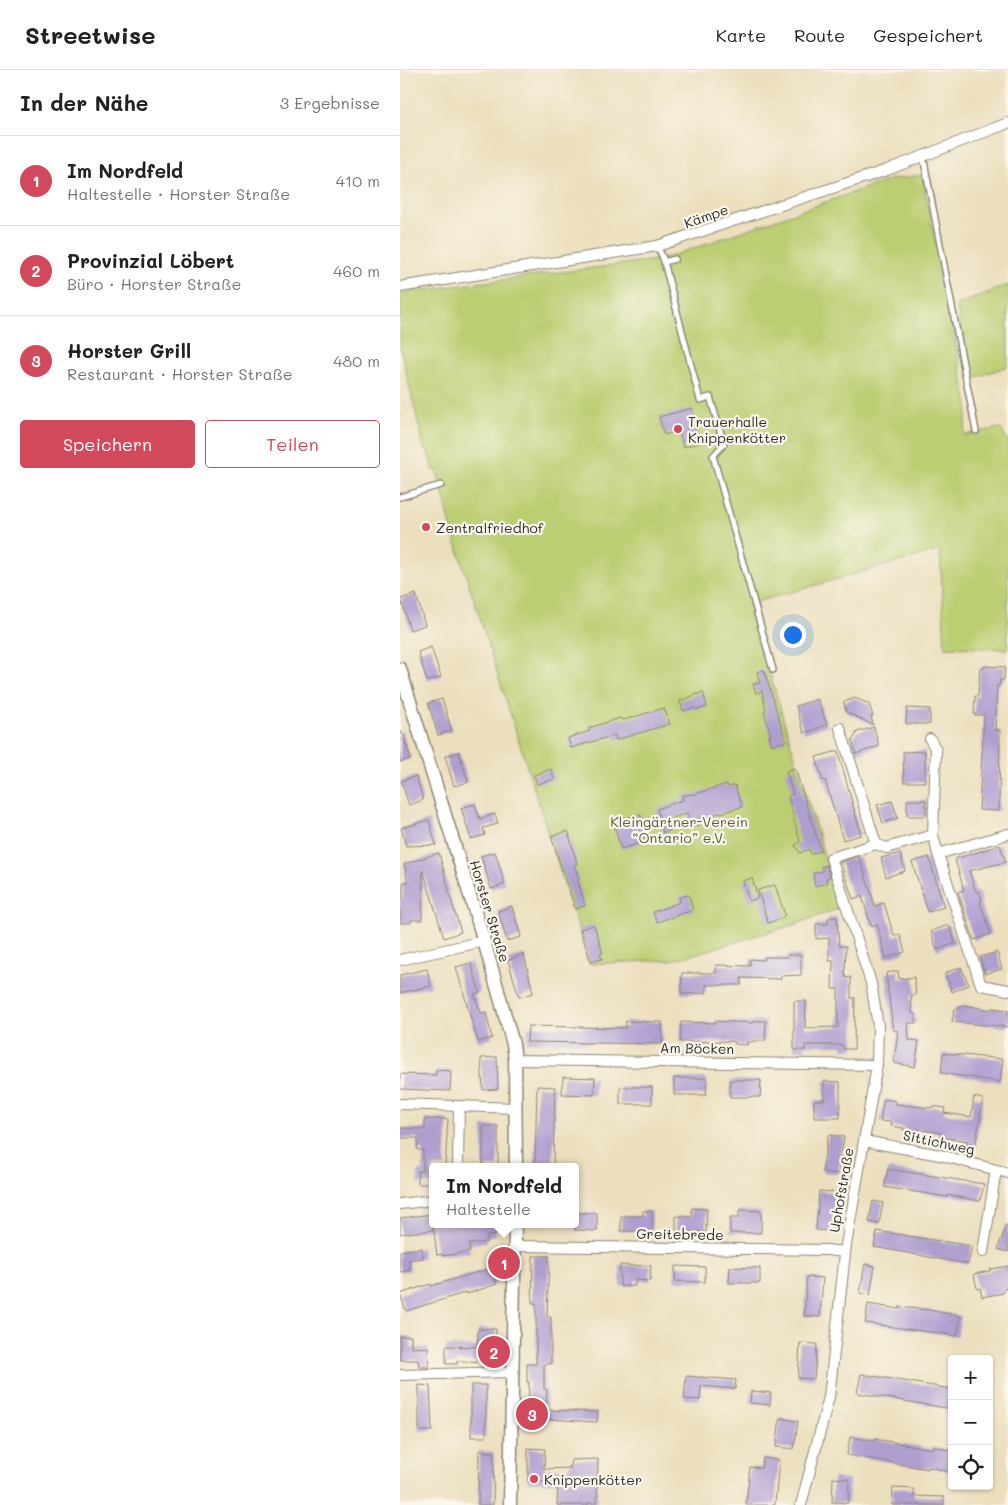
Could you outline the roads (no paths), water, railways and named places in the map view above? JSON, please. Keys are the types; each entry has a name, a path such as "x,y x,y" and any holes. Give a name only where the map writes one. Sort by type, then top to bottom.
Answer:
{"street":[{"name":"Kämpe","path":"400,287 656,246 923,156 1008,123"},
{"name":"Horster Straße","path":"401,676 509,1025 515,1060 516,1163"},
{"path":"840,728 876,844 886,848 933,835"},
{"path":"930,738 936,750 933,835 938,854 981,986 1008,990"},
{"path":"938,854 1008,834"},
{"name":"Uphofstraße","path":"802,1505 829,1397 845,1252 877,1065 878,1026 871,983 831,858 876,844"},
{"path":"400,960 484,941"},
{"name":"Am Böcken","path":"515,1060 877,1065"},
{"path":"400,1104 516,1108"},
{"path":"458,1163 459,1106"},
{"name":"Sittichweg","path":"864,1141 947,1157 1008,1173"},
{"path":"983,1252 996,1170"},
{"path":"400,1204 429,1200"},
{"path":"510,1505 515,1228"},
{"name":"Greitebrede","path":"515,1246 845,1252"},
{"path":"400,1375 512,1372"}],"lane":[{"path":"923,156 976,431"},
{"path":"656,246 664,262 700,400 710,398 724,444 713,456 772,670"},
{"path":"664,262 675,259"},
{"path":"400,497 441,485"}],"place":[{"name":"Trauerhalle Knippenkötter","path":"678,429"},
{"name":"Zentralfriedhof","path":"426,527"},
{"name":"Im Nordfeld","path":"504,1263"},
{"name":"Provinzial Löbert","path":"494,1352"},
{"name":"Horster Grill","path":"532,1414"},
{"name":"Knippenkötter","path":"534,1479"}],"park label":[{"name":"Kleingärtner-Verein “Ontario” e.V.","path":"679,830"}]}
